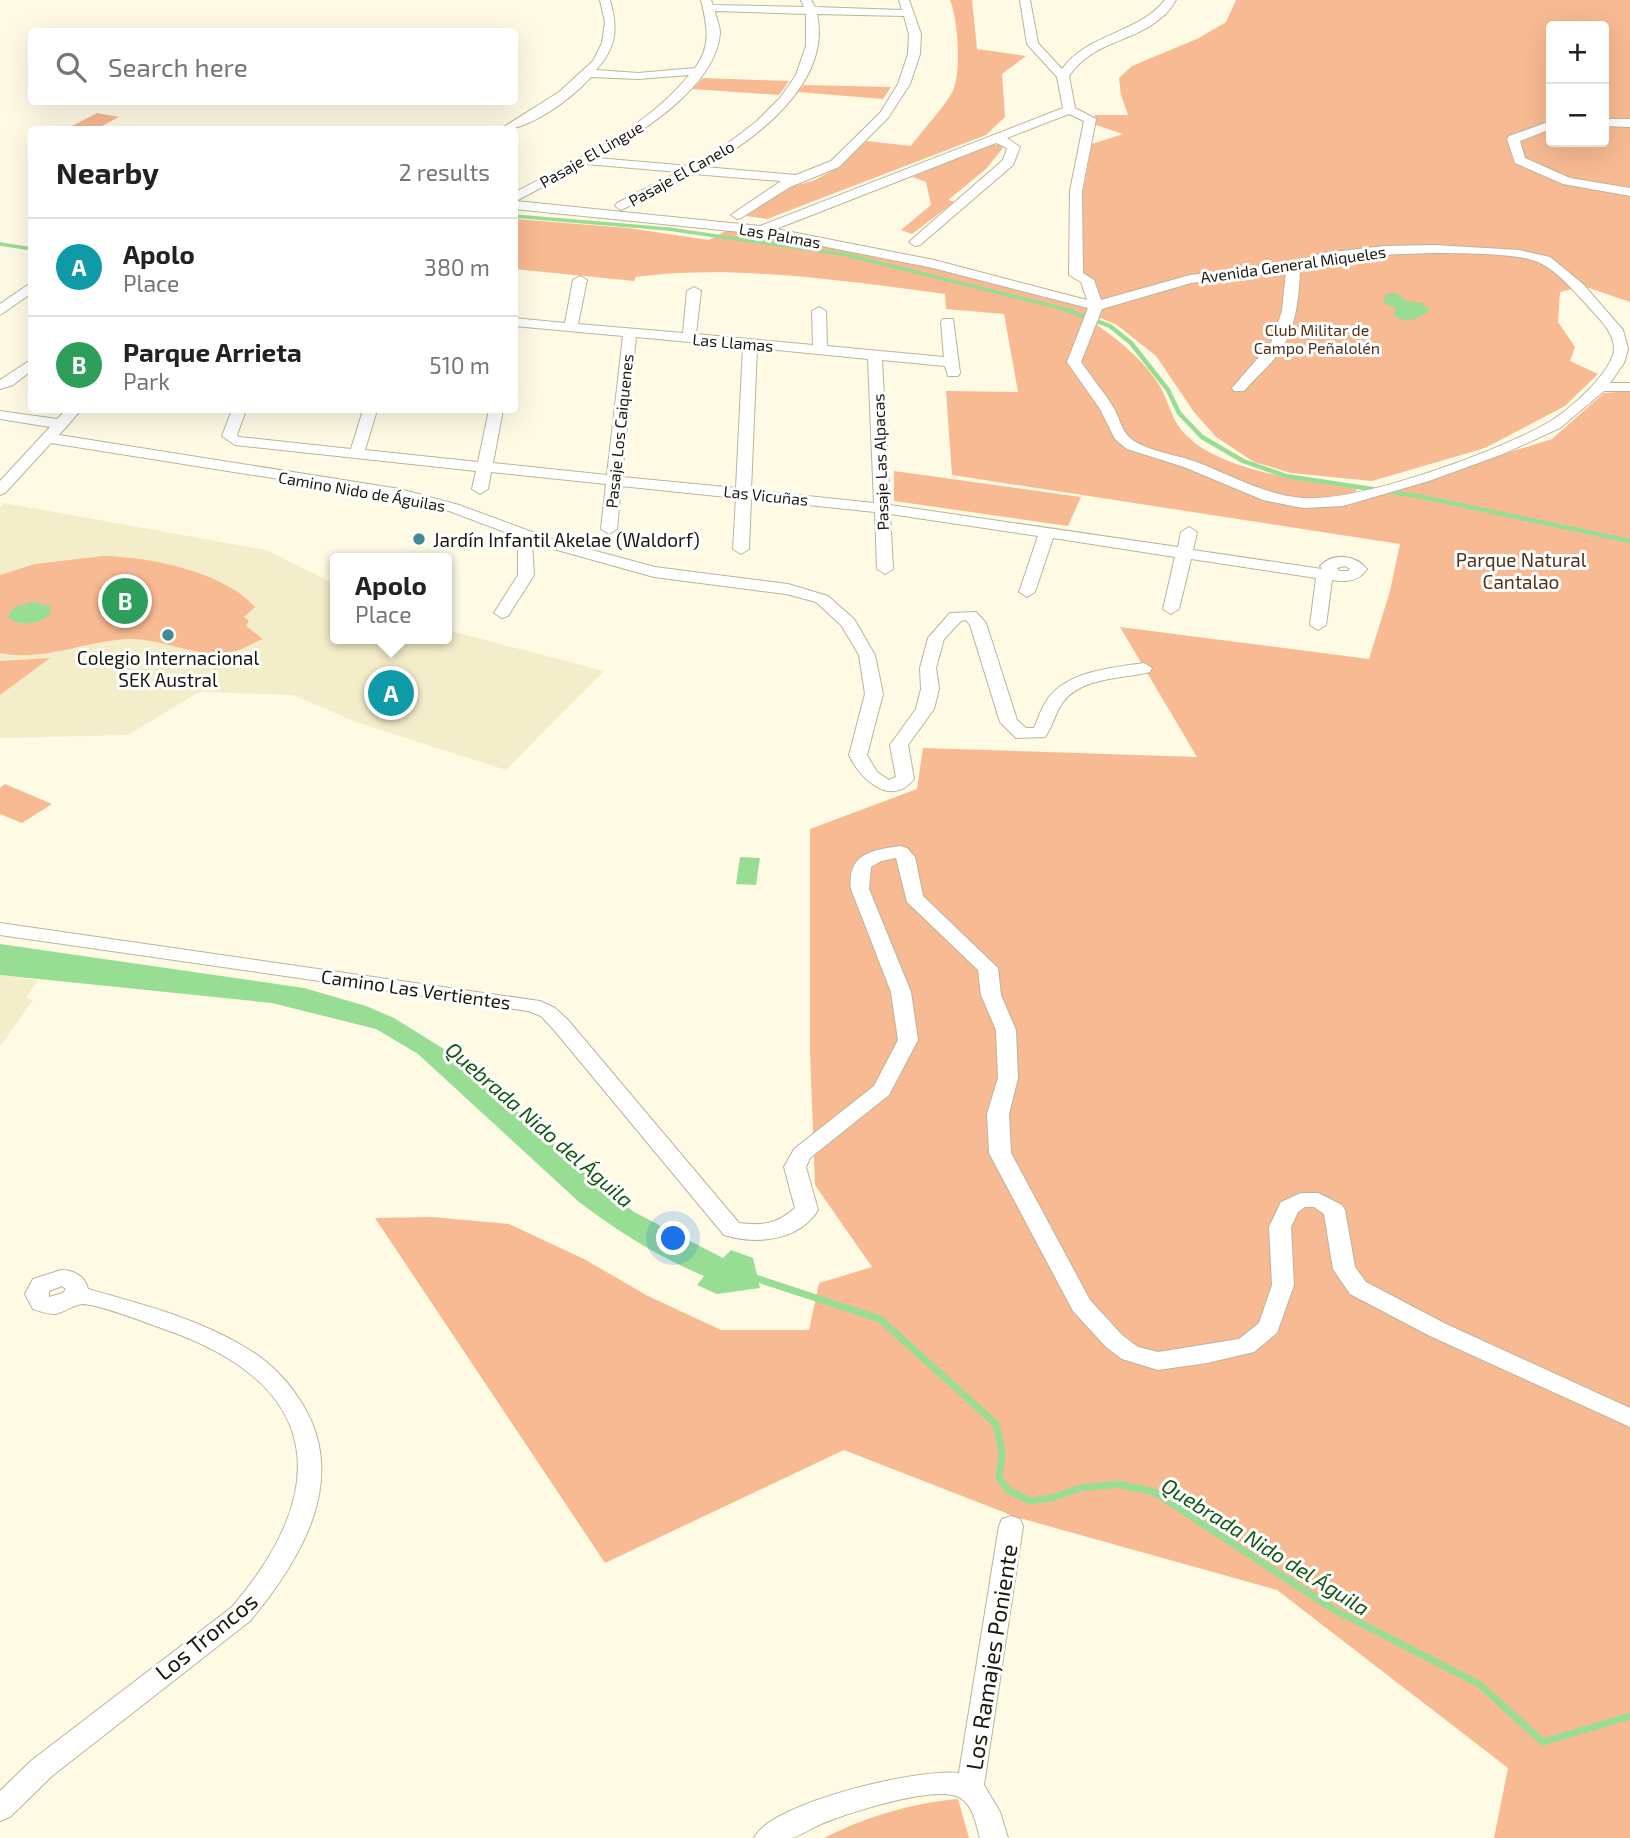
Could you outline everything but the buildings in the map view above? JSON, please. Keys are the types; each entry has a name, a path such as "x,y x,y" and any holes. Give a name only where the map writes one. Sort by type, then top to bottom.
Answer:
{"street":[{"path":"512,126 555,101 586,76 602,55 611,18 605,0"},
{"path":"737,215 786,184 835,164 874,126 899,94 914,54 915,34 904,0"},
{"path":"1025,0 1033,44 1063,76 1069,110"},
{"path":"1063,76 1070,62 1104,40 1156,16 1171,0"},
{"path":"709,4 809,5 908,13"},
{"name":"Pasaje El Lingue","path":"518,196 642,125 680,94 699,71 713,44 716,30 709,4"},
{"name":"Pasaje El Canelo","path":"621,206 724,151 752,130 792,89 811,49 814,22 809,5"},
{"path":"586,76 638,76 699,71"},
{"path":"586,76 680,94"},
{"path":"761,230 1069,110 1090,119 1076,191 1076,275"},
{"path":"1609,123 1630,123"},
{"path":"1546,126 1513,139 1519,160 1567,181 1630,192"},
{"path":"915,242 1009,163 1014,147 997,138"},
{"path":"580,160 801,180"},
{"name":"Las Palmas","path":"518,205 761,230 934,264 1096,306"},
{"name":"Avenida General Miqueles","path":"1435,249 1520,254 1545,260 1578,287 1616,330 1620,340 1619,356 1600,387 1555,425 1498,450 1404,484 1368,495 1326,503 1303,503 1268,497 1189,464 1132,446 1122,439 1107,409 1074,362 1096,306 1190,279 1293,267 1324,257 1384,250 1435,249"},
{"path":"1239,388 1272,354 1282,338 1284,319 1293,300 1293,267"},
{"path":"1041,290 1076,275 1087,280 1096,306"},
{"path":"571,327 580,281"},
{"path":"0,311 28,289"},
{"path":"689,338 694,291"},
{"path":"819,311 820,350"},
{"name":"Las Llamas","path":"518,323 875,355 953,367 948,322"},
{"name":"Pasaje Los Caiquenes","path":"609,529 631,333"},
{"path":"741,549 750,344"},
{"name":"Pasaje Las Alpacas","path":"875,355 884,569"},
{"path":"0,385 8,383 28,366"},
{"path":"1600,387 1630,387"},
{"path":"0,490 49,426 69,413"},
{"name":"Las Vicuñas","path":"238,413 229,436 232,440 881,508 1328,573 1318,625"},
{"path":"357,452 369,413"},
{"path":"480,489 495,413"},
{"path":"0,415 49,426"},
{"path":"0,424 49,426"},
{"name":"Camino Nido de Águilas","path":"49,426 400,495 465,511 526,536 654,572 800,591 830,603 849,622 867,655 874,694 858,755 867,773 882,785 894,785 905,779 899,745 925,709 933,647 946,624 956,616 970,615 978,622 1009,722 1023,734 1039,733 1046,724 1051,705 1069,689 1097,678 1144,668"},
{"path":"1027,592 1047,532"},
{"path":"1171,609 1189,532"},
{"path":"502,613 526,574 523,542 526,536"},
{"name":"Camino Las Vertientes","path":"0,929 533,1005 548,1012 561,1025 732,1230 758,1234 790,1226 807,1210 795,1167 802,1154 883,1090 908,1040 901,992 857,874 862,863 881,854 900,852 906,857 910,867 914,898 988,968 991,995 1006,1030 1008,1078 998,1114 1000,1153 1081,1305 1130,1353 1158,1361 1207,1355 1246,1346 1269,1327 1283,1285 1280,1227 1289,1207 1301,1200 1318,1200 1334,1210 1344,1269 1358,1288 1438,1330 1630,1418"},
{"name":"Los Troncos","path":"0,1809 42,1768 241,1614 261,1593 290,1550 307,1506 310,1463 307,1442 293,1407 269,1377 218,1343 150,1315 76,1294"},
{"name":"Los Ramajes Poniente","path":"970,1788 1011,1526"},
{"name":"Los Ramajes Poniente","path":"768,1838 795,1822 853,1801 901,1788 950,1781 970,1788 982,1803 993,1838"}],"shaded area":[{"path":"1396,293 1407,301 1422,303 1430,311 1412,320 1399,318 1394,315 1396,308 1383,303 1386,294"},
{"name":"Colegio Internacional SEK Austral","path":"4,503 266,550 330,582 330,644 452,644 452,631 604,671 506,770 356,722 293,695 199,692 128,735 0,738 0,507"},
{"path":"33,602 50,606 51,613 30,623 18,623 8,617 14,607"},
{"path":"740,857 760,858 756,885 736,884"},
{"path":"0,944 304,988 366,1006 394,1018 463,1061 589,1177 634,1212 723,1258 731,1250 753,1258 760,1288 717,1294 697,1285 704,1276 639,1243 579,1202 418,1054 376,1029 272,1003 0,975"},
{"path":"0,975 38,980 26,998 33,1000 0,1047"}],"green space":[{"path":"950,0 972,0 977,49 1026,56 1002,74 1005,117 986,135 767,219 746,216 789,187 813,181 830,172 867,141 911,146 954,88 958,44"},
{"path":"1236,0 1630,0 1630,302 1583,286 1560,292 1558,322 1575,347 1570,361 1598,374 1565,406 1485,448 1372,481 1291,473 1254,462 1216,437 1194,412 1156,356 1117,325 1100,318 1097,325 1124,346 1148,370 1161,388 1179,427 1194,442 1236,464 1261,472 1357,489 1347,513 1353,501 1552,439 1604,393 1630,391 1630,1838 1494,1838 1508,1768 1277,1590 1016,1517 844,1450 605,1563 375,1218 432,1217 509,1224 584,1259 648,1296 721,1330 809,1330 819,1283 872,1267 815,1185 810,1051 810,829 917,789 923,748 1197,757 1120,627 1369,659 1390,591 1400,544 952,475 946,391 1018,392 1004,314 946,309 945,294 791,276 674,273 636,277 634,281 518,269 518,219 628,228 709,240 733,227 773,233 1034,289 1103,309 1083,273 1083,192 1092,144 1123,134 1096,125 1095,115 1128,115 1119,78 1132,66 1199,38 1226,22"},
{"path":"703,78 789,81 779,95 692,89"},
{"path":"804,85 891,87 883,99 798,92"},
{"path":"97,113 119,117 102,126 72,126"},
{"path":"990,145 1000,145 1003,148 986,169 948,200 954,202 912,234 901,230 931,205 926,182 912,177"},
{"path":"894,471 1081,497 1068,526 894,501"},
{"path":"103,556 163,563 205,575 224,584 255,607 244,617 249,621 246,626 263,639 225,653 197,652 156,642 128,639 32,655 0,653 0,575 35,564"},
{"path":"50,658 0,695 0,661"},
{"path":"5,784 52,804 22,823 0,814 0,788"},
{"path":"958,1799 969,1838 824,1838 889,1812"}],"waterway":[{"path":"518,216 668,229 843,254 1073,311"},
{"path":"0,244 28,248"},
{"path":"1066,310 1110,326 1131,343 1168,390 1179,413 1202,437 1243,461 1286,476 1418,496 1630,541"},
{"name":"Quebrada Nido del Águila","path":"752,1277 880,1319 996,1424 1002,1452 999,1478 1008,1490 1030,1501 1052,1498 1080,1488 1118,1484 1154,1492 1333,1609 1479,1684 1543,1742 1630,1716"}],"place":[{"name":"Jardín Infantil Akelae (Waldorf)","path":"419,539"},
{"name":"Parque Arrieta","path":"125,601"},
{"name":"Colegio Internacional SEK Austral","path":"168,635"},
{"name":"Apolo","path":"391,693"}],"park label":[{"name":"Club Militar de Campo Peñalolén","path":"1317,338"},
{"name":"Parque Natural Cantalao","path":"1521,570"}]}
